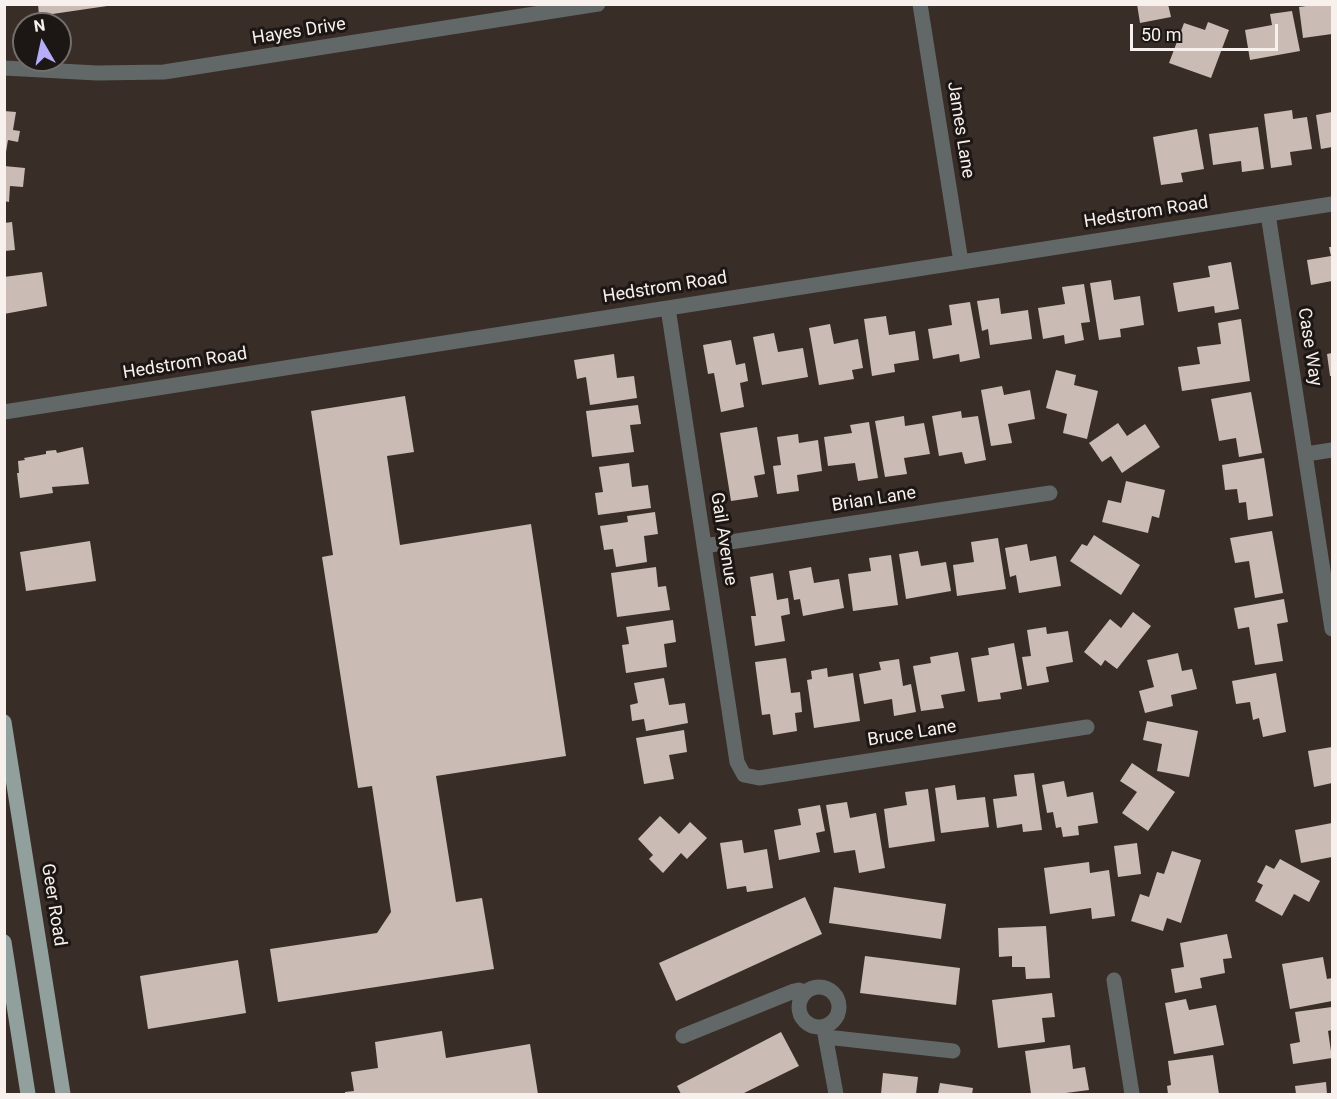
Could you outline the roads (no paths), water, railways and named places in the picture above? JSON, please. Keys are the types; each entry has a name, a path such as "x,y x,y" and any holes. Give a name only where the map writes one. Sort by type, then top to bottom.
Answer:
{"main road":[{"name":"Geer Road","path":"4,722 63,1095"},
{"path":"4,942 28,1095"}],"street":[{"name":"Hayes Drive","path":"4,68 98,74 164,72 598,4"},
{"name":"James Lane","path":"920,4 961,262"},
{"name":"Hedstrom Road","path":"4,412 1332,204"},
{"name":"Case Way","path":"1269,214 1332,629"},
{"name":"Gail Avenue","path":"668,308 737,762 744,775"},
{"path":"1306,454 1332,450"},
{"name":"Brian Lane","path":"705,546 1050,493"},
{"name":"Bruce Lane","path":"744,775 759,778 1086,727"},
{"path":"1114,980 1132,1095"},
{"path":"836,1095 825,1031 838,1013 838,999 835,994 823,987 810,988 805,992 799,1004 801,1016 810,1025 825,1031 953,1051"},
{"path":"683,1036 794,991 805,992"}]}
